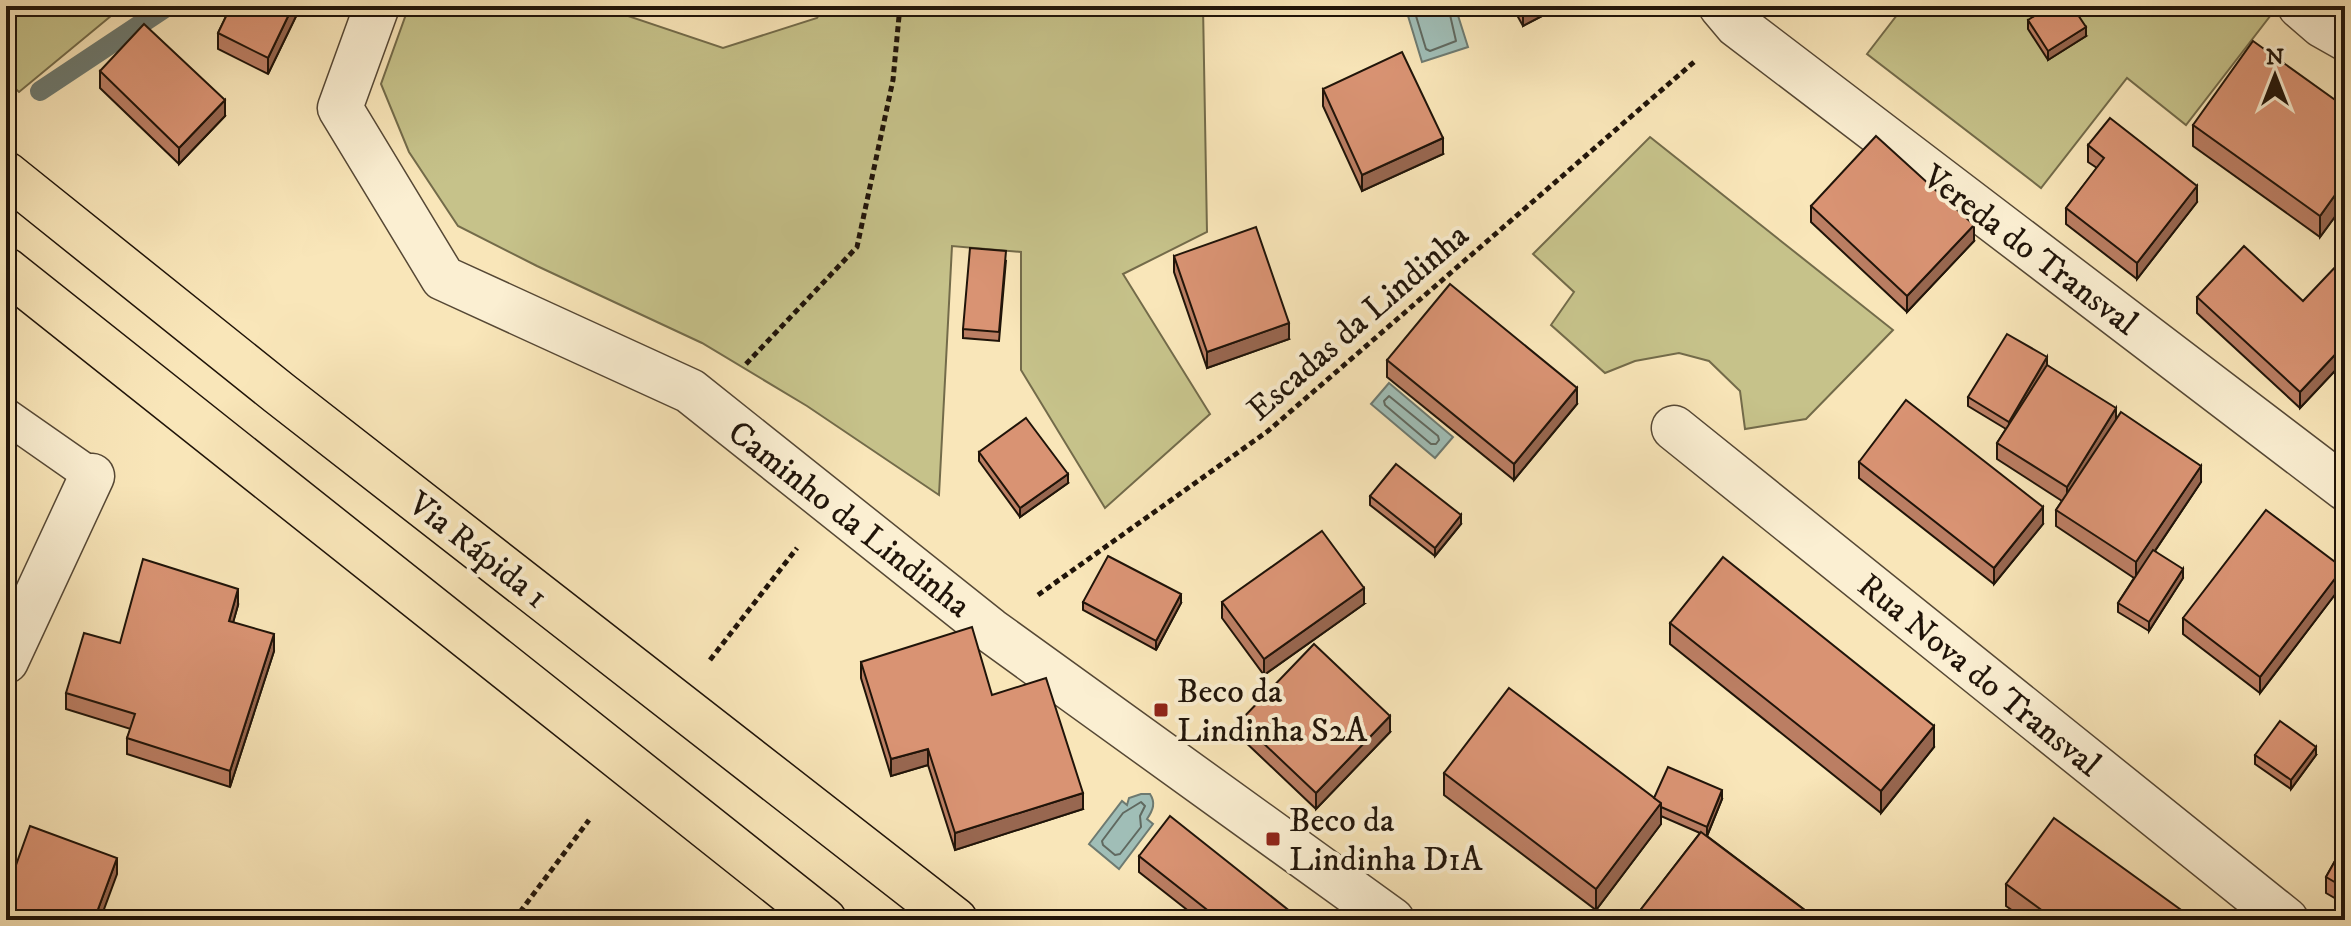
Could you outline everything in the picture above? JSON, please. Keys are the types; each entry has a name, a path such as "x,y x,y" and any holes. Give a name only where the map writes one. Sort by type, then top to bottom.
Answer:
{"highway":[{"name":"Via Rápida 1","path":"6,174 279,393 955,920"},
{"path":"6,270 824,920"}],"street":[{"name":"Caminho da Lindinha","path":"377,6 340,108 443,278 690,391 990,630 1392,920"},
{"path":"2300,6 2322,25 2345,38"},
{"name":"Vereda do Transval","path":"1729,16 2345,488"},
{"name":"Rua Nova do Transval","path":"1674,428 2286,920"},
{"path":"6,661 92,476"}],"lane":[{"path":"6,416 92,476"}],"path":[{"path":"707,405 857,247 893,80 900,6"},
{"name":"Escadas da Lindinha","path":"990,630 1268,431 1729,16"},
{"path":"703,669 832,504"},
{"path":"514,920 589,820"}],"shaded area":[{"path":"6,6 123,6 19,92 6,80"},
{"path":"409,6 612,6 616,12 723,48 817,18 825,6 1203,6 1207,232 1123,274 1210,414 1105,508 1021,370 1021,252 952,246 939,495 807,406 702,343 458,226 409,152 381,84"},
{"path":"1904,6 2267,6 2274,11 2186,125 2127,78 2041,188 1867,54"},
{"path":"1650,137 1893,330 1806,419 1745,429 1740,391 1709,361 1679,353 1635,361 1605,373 1551,325 1574,292 1533,254"}],"water":[{"path":"1405,6 1455,6 1468,47 1422,62"},
{"path":"1389,383 1453,437 1435,458 1371,404"},
{"path":"1141,794 1152,797 1153,806 1147,819 1153,824 1119,869 1089,844 1122,801 1127,805 1129,798"}],"building":[{"path":"231,6 293,6 268,58 218,33"},
{"path":"2050,6 2072,6 2086,27 2048,51 2028,20"},
{"path":"144,24 225,100 179,148 100,71"},
{"path":"2253,41 2345,107 2345,181 2320,216 2193,125"},
{"path":"1402,52 1443,138 1362,175 1323,89"},
{"path":"2110,118 2197,186 2137,263 2066,208 2104,158 2088,145"},
{"path":"1876,136 1974,225 1907,296 1811,206"},
{"path":"1256,227 1289,323 1207,352 1174,256"},
{"path":"2244,246 2303,301 2340,262 2345,267 2345,344 2300,392 2197,297"},
{"path":"970,248 1006,251 999,332 963,329"},
{"path":"1450,284 1577,388 1514,464 1387,360"},
{"path":"2007,334 2047,357 2009,422 1968,397"},
{"path":"2047,365 2116,408 2067,487 1997,443"},
{"path":"1906,400 2043,507 1994,568 1859,462"},
{"path":"2121,412 2201,466 2136,562 2056,510"},
{"path":"1026,418 1068,474 1020,508 979,452"},
{"path":"1396,464 1461,515 1435,548 1370,496"},
{"path":"2266,510 2343,568 2260,677 2183,618"},
{"path":"1322,531 1364,588 1264,659 1222,602"},
{"path":"2153,550 2183,569 2149,622 2118,603"},
{"path":"1108,556 1181,594 1156,641 1083,602"},
{"path":"1723,557 1934,726 1881,791 1670,623"},
{"path":"143,559 238,589 229,621 274,634 230,771 127,738 135,714 66,693 84,633 120,643"},
{"path":"972,627 992,695 1046,678 1083,793 955,833 928,749 891,759 861,662"},
{"path":"1314,644 1390,716 1316,793 1240,721"},
{"path":"1509,688 1661,803 1596,889 1444,773"},
{"path":"2280,721 2316,747 2291,780 2255,755"},
{"path":"1668,767 1722,790 1707,827 1661,807 1661,803 1654,798"},
{"path":"1170,816 1301,920 1220,920 1139,856"},
{"path":"2054,818 2195,920 2055,920 2006,884"},
{"path":"30,826 117,858 94,920 6,920 6,893"},
{"path":"1701,832 1818,920 1639,920 1635,917"},
{"path":"2345,843 2345,888 2326,877"}],"waterway":[{"path":"40,91 168,6"}],"place":[{"name":"Beco da Lindinha S2A","path":"1161,710"},
{"name":"Beco da Lindinha D1A","path":"1273,839"}]}
